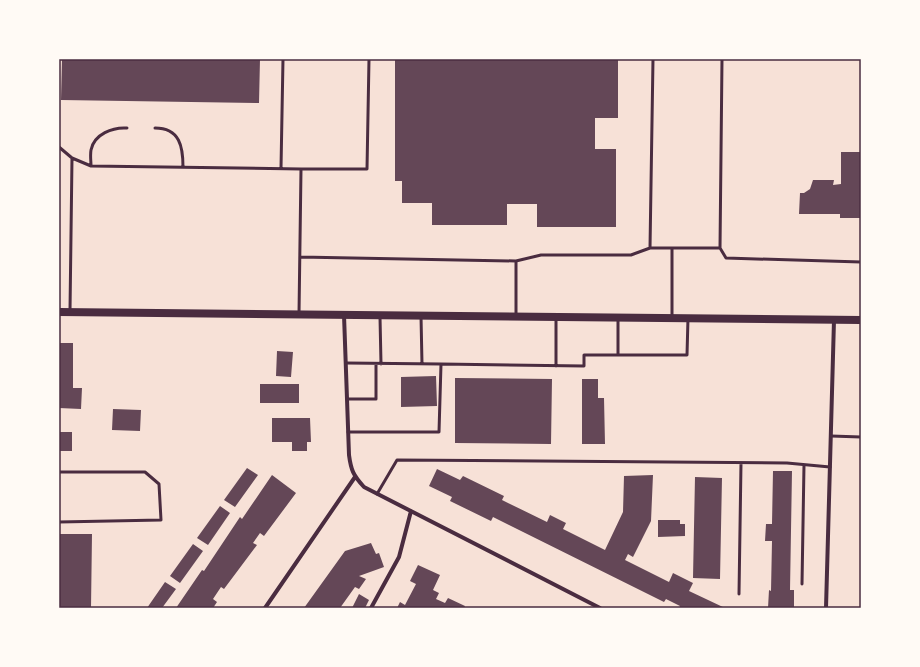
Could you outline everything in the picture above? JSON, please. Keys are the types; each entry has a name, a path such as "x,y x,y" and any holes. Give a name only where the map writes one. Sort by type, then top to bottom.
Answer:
{"main road":[{"path":"59,312 861,320"}],"street":[{"path":"344,315 348,432 351,471 355,477 364,487 377,494 600,608"},
{"path":"826,608 834,320"},
{"path":"265,608 355,477"},
{"path":"371,608 399,557 412,511"}],"lane":[{"path":"281,168 283,59"},
{"path":"59,147 72,158 91,166 367,169 369,59"},
{"path":"650,248 653,59"},
{"path":"722,59 720,248 726,258 861,262"},
{"path":"91,166 91,149 96,139 106,132 120,127 127,128"},
{"path":"155,128 171,132 179,139 183,149 183,167"},
{"path":"70,312 72,158"},
{"path":"299,314 301,168"},
{"path":"300,257 516,260 541,255 631,255 650,248 720,248"},
{"path":"672,248 672,318"},
{"path":"516,260 516,317"},
{"path":"380,315 382,364"},
{"path":"421,316 422,364"},
{"path":"556,317 556,366"},
{"path":"618,318 618,355"},
{"path":"346,363 584,366 584,355 687,355 688,318"},
{"path":"347,399 376,400 376,364"},
{"path":"348,432 439,432 441,364"},
{"path":"831,436 861,437"},
{"path":"377,494 397,460 787,463 830,467"},
{"path":"739,594 741,463"},
{"path":"802,584 804,465"},
{"path":"59,472 145,472 158,484 161,520 59,522"}],"building":[{"path":"62,59 260,59 259,103 61,100"},
{"path":"395,59 618,59 618,118 595,118 595,149 616,149 616,227 537,227 537,204 507,204 507,225 432,225 432,203 402,203 402,181 395,181"},
{"path":"841,152 861,152 861,218 840,218 840,214 799,214 800,193 804,193 810,189 813,180 834,180 833,185 841,184"},
{"path":"59,343 73,343 73,388 82,388 81,409 59,408"},
{"path":"277,351 293,352 291,377 276,376"},
{"path":"436,376 437,406 401,407 401,377"},
{"path":"455,378 552,379 551,444 455,443"},
{"path":"582,379 598,379 598,398 604,398 605,444 582,444"},
{"path":"260,384 299,384 299,403 260,403"},
{"path":"113,409 141,410 140,431 112,430"},
{"path":"272,418 310,418 311,442 307,442 307,451 292,451 292,442 272,442"},
{"path":"59,432 72,432 72,451 59,451"},
{"path":"247,468 258,475 235,507 224,500"},
{"path":"437,469 460,480 463,476 504,496 502,500 547,522 550,515 566,523 563,529 605,550 623,512 624,476 653,475 651,521 633,557 628,554 625,560 669,582 673,573 693,583 689,591 725,608 679,608 680,606 666,599 664,602 493,517 491,521 450,501 452,497 429,486"},
{"path":"773,471 792,471 790,590 794,590 794,608 768,608 769,590 771,591 772,541 765,541 766,524 772,524"},
{"path":"272,475 296,493 264,536 260,533 253,543 257,545 224,589 221,587 213,599 217,602 213,608 176,608 202,570 204,571 240,517 242,519"},
{"path":"695,477 722,478 720,579 693,578"},
{"path":"220,506 230,513 208,545 197,538"},
{"path":"658,520 680,520 680,524 685,524 685,536 658,537"},
{"path":"59,534 92,534 91,608 59,608"},
{"path":"371,543 376,554 379,553 384,567 359,576 366,579 359,589 355,587 340,608 304,608 345,551"},
{"path":"193,544 203,551 180,583 170,576"},
{"path":"418,565 440,575 433,590 439,593 436,599 445,603 448,598 465,606 464,608 397,608 400,602 405,605 416,584 410,581"},
{"path":"165,582 176,589 162,608 147,608"},
{"path":"359,594 369,600 365,608 352,608"}]}
